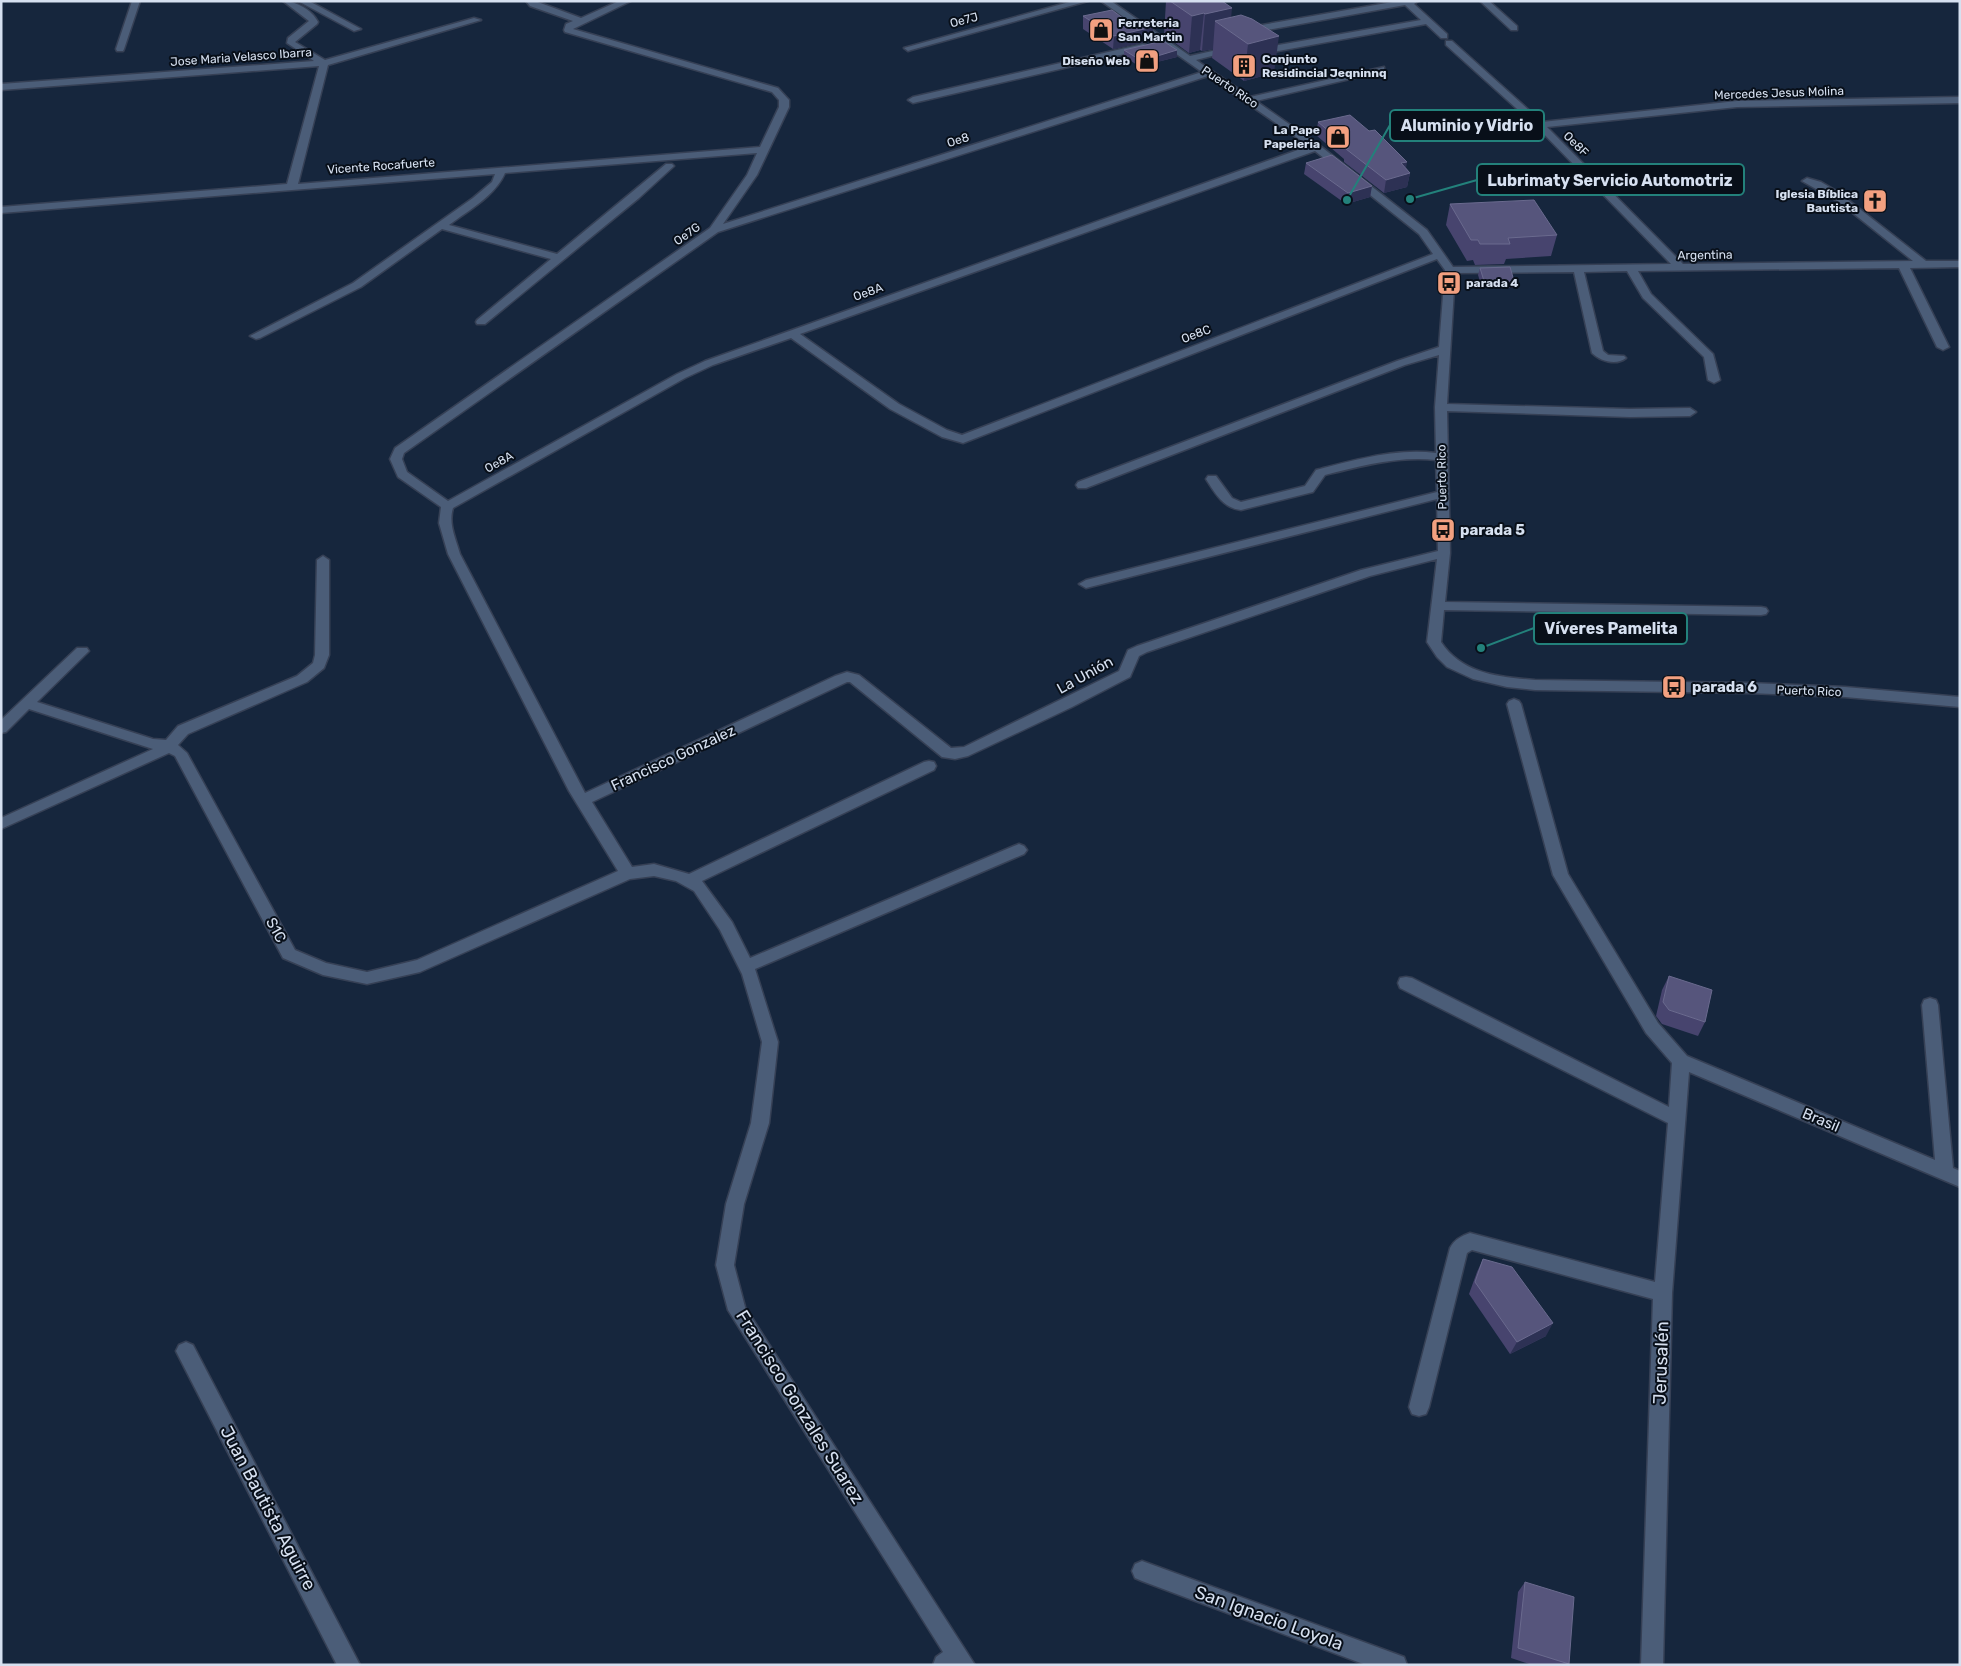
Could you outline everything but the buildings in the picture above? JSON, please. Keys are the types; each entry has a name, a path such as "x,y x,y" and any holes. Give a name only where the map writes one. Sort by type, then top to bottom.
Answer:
{"street":[{"path":"120,49 136,1"},
{"path":"287,1 312,18 314,22 294,37 291,43 324,63 292,186"},
{"path":"302,1 357,29"},
{"path":"530,1 533,4 582,21 628,1"},
{"name":"Oe7J","path":"908,48 1084,1"},
{"name":"Puerto Rico","path":"1106,1 1316,147 1423,232 1450,270 1441,407 1444,553 1434,642 1439,652 1448,661 1471,674 1501,682 1535,685 1826,692 1960,702"},
{"path":"1484,1 1514,28"},
{"path":"1240,33 1410,2"},
{"name":"Oe8F","path":"1410,2 1447,40 1540,125 1680,268"},
{"name":"Jose Maria Velasco Ibarra","path":"1,87 324,63 477,20"},
{"name":"Oe7G","path":"448,506 402,474 396,459 399,451 714,230 752,174 784,107 784,100 775,90 568,30 569,26 582,21"},
{"path":"1189,59 1242,49 1261,52 1428,21"},
{"path":"1228,38 1242,49"},
{"path":"913,100 1164,42"},
{"path":"1250,100 1381,69"},
{"name":"Oe8","path":"714,230 1209,73"},
{"name":"Mercedes Jesus Molina","path":"1540,125 1738,104 1960,100"},
{"name":"Oe8A","path":"448,506 698,368 1316,147"},
{"name":"Vicente Rocafuerte","path":"1,210 762,150"},
{"path":"481,322 669,166"},
{"path":"256,336 338,296 442,226 493,187 502,170"},
{"path":"1807,181 1821,185 1834,192 1924,265"},
{"path":"442,226 559,258"},
{"name":"Oe8C","path":"793,334 842,372 901,410 946,434 963,439 1439,255"},
{"name":"Argentina","path":"1450,270 1960,264"},
{"path":"1903,265 1943,348"},
{"path":"1630,267 1648,296 1709,356 1714,380"},
{"path":"1578,268 1598,354 1606,358 1620,358"},
{"path":"1082,486 1401,363 1445,349"},
{"path":"1441,407 1630,414 1690,412"},
{"path":"1212,479 1230,502 1235,506 1241,506 1309,489 1315,483 1320,473 1376,460 1426,454 1442,457"},
{"path":"1086,584 1442,494"},
{"path":"448,506 444,512 444,521 454,554 576,791 628,873"},
{"name":"La Unión","path":"840,679 847,676 854,678 948,753 955,754 977,747 1125,674 1133,653 1142,649 1366,573 1444,553"},
{"path":"1,824 112,775 170,746 176,735 183,730 302,679 319,665 322,655 323,560"},
{"path":"1437,606 1761,611"},
{"path":"1,728 29,704 82,651"},
{"name":"Francisco Gonzalez","path":"583,800 840,679"},
{"path":"29,704 152,744 170,746"},
{"path":"1514,704 1561,875 1652,1028 1681,1061"},
{"name":"S1C","path":"170,746 180,753 289,954 323,969 367,978 420,966 628,873"},
{"path":"689,881 929,766"},
{"path":"746,966 1019,850"},
{"name":"Francisco Gonzales Suarez","path":"628,873 654,870 680,876 699,887 726,926 746,966 770,1042 760,1123 735,1204 725,1265 737,1310 954,1662"},
{"path":"1406,984 1677,1118"},
{"path":"1930,1005 1952,1176"},
{"name":"Jerusalén","path":"1652,1665 1663,1293 1681,1061"},
{"name":"Brasil","path":"1681,1061 1952,1176"},
{"path":"1418,1407 1459,1248 1470,1241 1663,1293"},
{"name":"Juan Bautista Aguirre","path":"186,1351 349,1665"},
{"name":"San Ignacio Loyola","path":"1142,1571 1396,1665"}],"place":[{"name":"Ferreteria San Martin","path":"1101,30"},
{"name":"Diseño Web","path":"1147,61"},
{"name":"Conjunto Residincial Jeqninnq","path":"1244,66"},
{"name":"La Pape Papeleria","path":"1338,137"},
{"name":"Lubrimaty Servicio Automotriz","path":"1410,199"},
{"name":"Aluminio y Vidrio","path":"1347,200"},
{"name":"Iglesia Bíblica Bautista","path":"1875,201"},
{"name":"parada 4","path":"1449,283"},
{"name":"parada 5","path":"1443,530"},
{"name":"Víveres Pamelita","path":"1481,648"},
{"name":"parada 6","path":"1674,687"}]}
